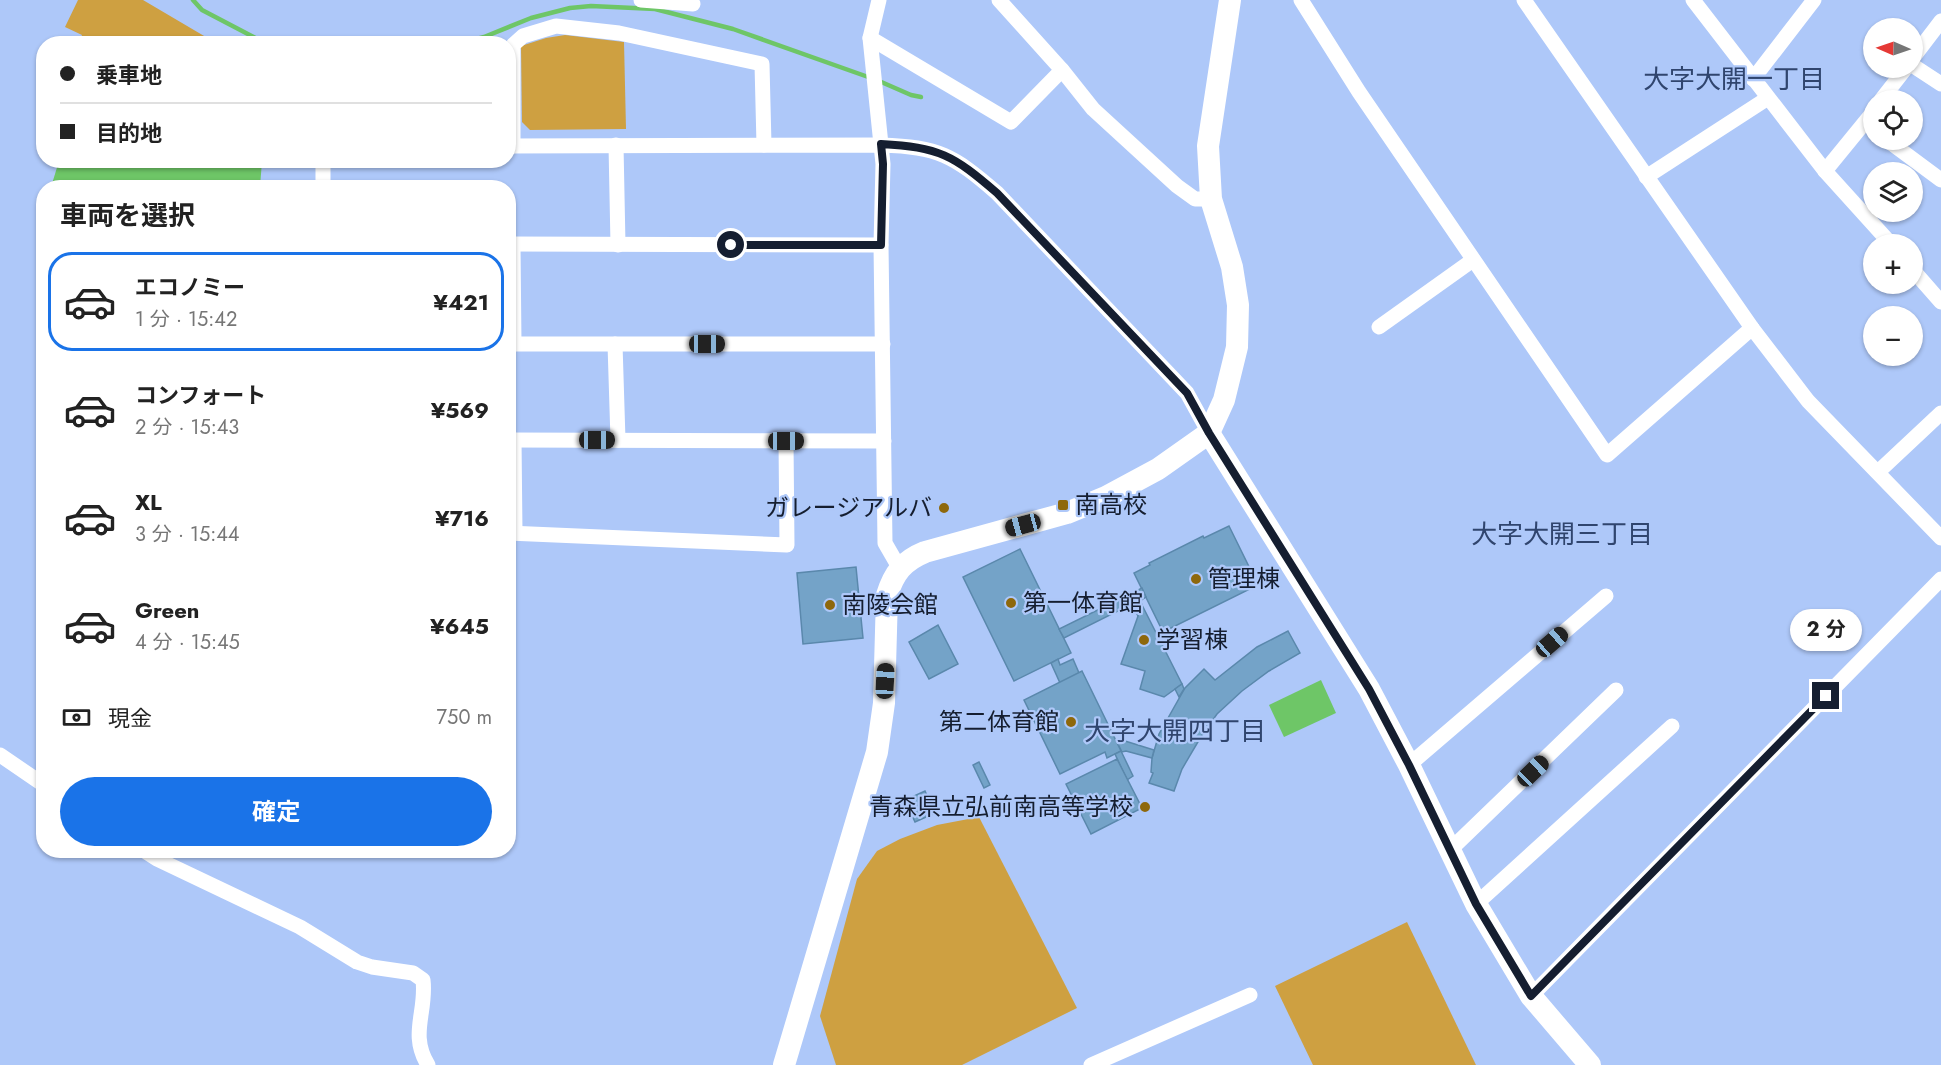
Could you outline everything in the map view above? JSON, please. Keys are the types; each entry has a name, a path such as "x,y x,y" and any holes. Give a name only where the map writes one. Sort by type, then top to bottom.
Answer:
{"street":[{"path":"641,0 693,4"},
{"path":"879,0 870,38 883,164 881,245 885,543 900,569"},
{"path":"999,0 1062,70 1093,109 1177,186 1195,199 1211,199"},
{"path":"784,1065 877,753 884,703 887,595 892,580 910,558 1067,513 1158,469 1209,433 1224,400 1237,347 1238,305 1232,267 1211,199 1208,146 1230,0"},
{"path":"1301,0 1359,92 1607,455 1752,328"},
{"path":"1524,0 1752,328 1808,401 1941,538"},
{"path":"1693,0 1825,171 1882,234"},
{"path":"1753,80 1814,0"},
{"path":"1923,45 1941,21"},
{"path":"516,42 523,36 556,26 619,33 762,64 764,145"},
{"path":"870,38 1011,122 1062,70"},
{"path":"1923,72 1941,84"},
{"path":"1889,90 1898,78"},
{"path":"1646,177 1768,98"},
{"path":"1825,171 1863,130"},
{"path":"516,146 881,144 929,149 949,156 974,172 997,193 1187,393 1209,433 1369,689 1409,765 1476,904 1531,996 1580,1061"},
{"path":"616,145 618,245"},
{"path":"1900,150 1941,180"},
{"path":"516,244 881,245"},
{"path":"1379,327 1473,260"},
{"path":"1923,282 1941,302"},
{"path":"516,344 883,344"},
{"path":"615,344 618,440"},
{"path":"1878,472 1941,413"},
{"path":"516,440 884,441"},
{"path":"516,533 787,545 786,441"},
{"path":"1531,996 1941,579"},
{"path":"1409,765 1606,596"},
{"path":"1449,852 1616,690"},
{"path":"1476,904 1672,726"},
{"path":"0,755 36,780"},
{"path":"155,858 300,927 357,962 372,967 413,973 423,980 425,995 419,1020 418,1039 421,1054 428,1065"},
{"path":"1091,1065 1250,995"}],"shaded area":[{"path":"78,0 143,0 204,36 82,36 65,27"},
{"path":"565,35 624,42 626,129 530,130 522,122 521,46"},
{"path":"57,168 261,168 261,180 53,180"},
{"path":"1321,680 1336,713 1284,737 1269,705"},
{"path":"979,817 1077,1008 962,1065 836,1065 820,1016 857,879 877,851 900,839 937,825"},
{"path":"1407,922 1476,1065 1313,1065 1275,986"}],"building":[{"name":"管理棟","path":"1229,526 1258,585 1163,632 1134,573 1203,536 1204,538"},
{"name":"第一体育館","path":"1020,549 1071,653 1014,681 963,577"},
{"name":"南陵会館","path":"856,567 863,638 803,644 797,573"},
{"path":"1142,588 1146,597 1140,601 1142,605 1138,616 1128,595"},
{"path":"1128,595 1132,604 1064,638 1059,629"},
{"name":"学習棟","path":"1142,605 1182,684 1164,697 1140,689 1145,671 1121,664"},
{"path":"938,625 958,664 929,679 909,642"},
{"path":"1288,631 1300,653 1269,671 1217,714 1182,769 1174,791 1149,783 1153,773 1151,772 1152,758 1159,734 1185,688 1204,669 1215,680 1257,647"},
{"path":"1058,659 1060,665 1073,659 1079,673 1060,683 1051,663"},
{"name":"第二体育館","path":"1082,671 1121,751 1107,758 1105,752 1060,774 1024,700"},
{"path":"1182,684 1184,689 1179,697 1175,689"},
{"path":"1125,741 1154,750 1152,758 1122,752 1118,744"},
{"path":"1121,751 1133,776 1127,780 1115,754"},
{"path":"1117,759 1142,808 1091,834 1066,784"},
{"path":"979,762 990,785 984,788 973,765"},
{"path":"925,791 935,813 915,822 905,800"}],"waterway":[{"path":"193,0 202,10 252,36"},
{"path":"486,36 531,18 570,8 591,6 655,9 733,29 871,78"},
{"path":"879,81 921,97"}],"place":[{"name":"南高校","path":"1063,505"},
{"name":"ガレージアルバ","path":"944,508"},
{"name":"管理棟","path":"1196,579"},
{"name":"第一体育館","path":"1011,603"},
{"name":"南陵会館","path":"830,605"},
{"name":"学習棟","path":"1144,640"},
{"name":"第二体育館","path":"1071,722"},
{"name":"青森県立弘前南高等学校","path":"1145,807"}],"district":[{"name":"大字大開一丁目","path":"1734,79"},
{"name":"大字大開三丁目","path":"1562,534"},
{"name":"大字大開四丁目","path":"1175,731"}],"route":[{"path":"731,245 881,245 883,164 881,144 929,149 949,156 974,172 997,193 1187,393 1209,433 1369,689 1409,765 1476,904 1531,996 1826,696"}]}
